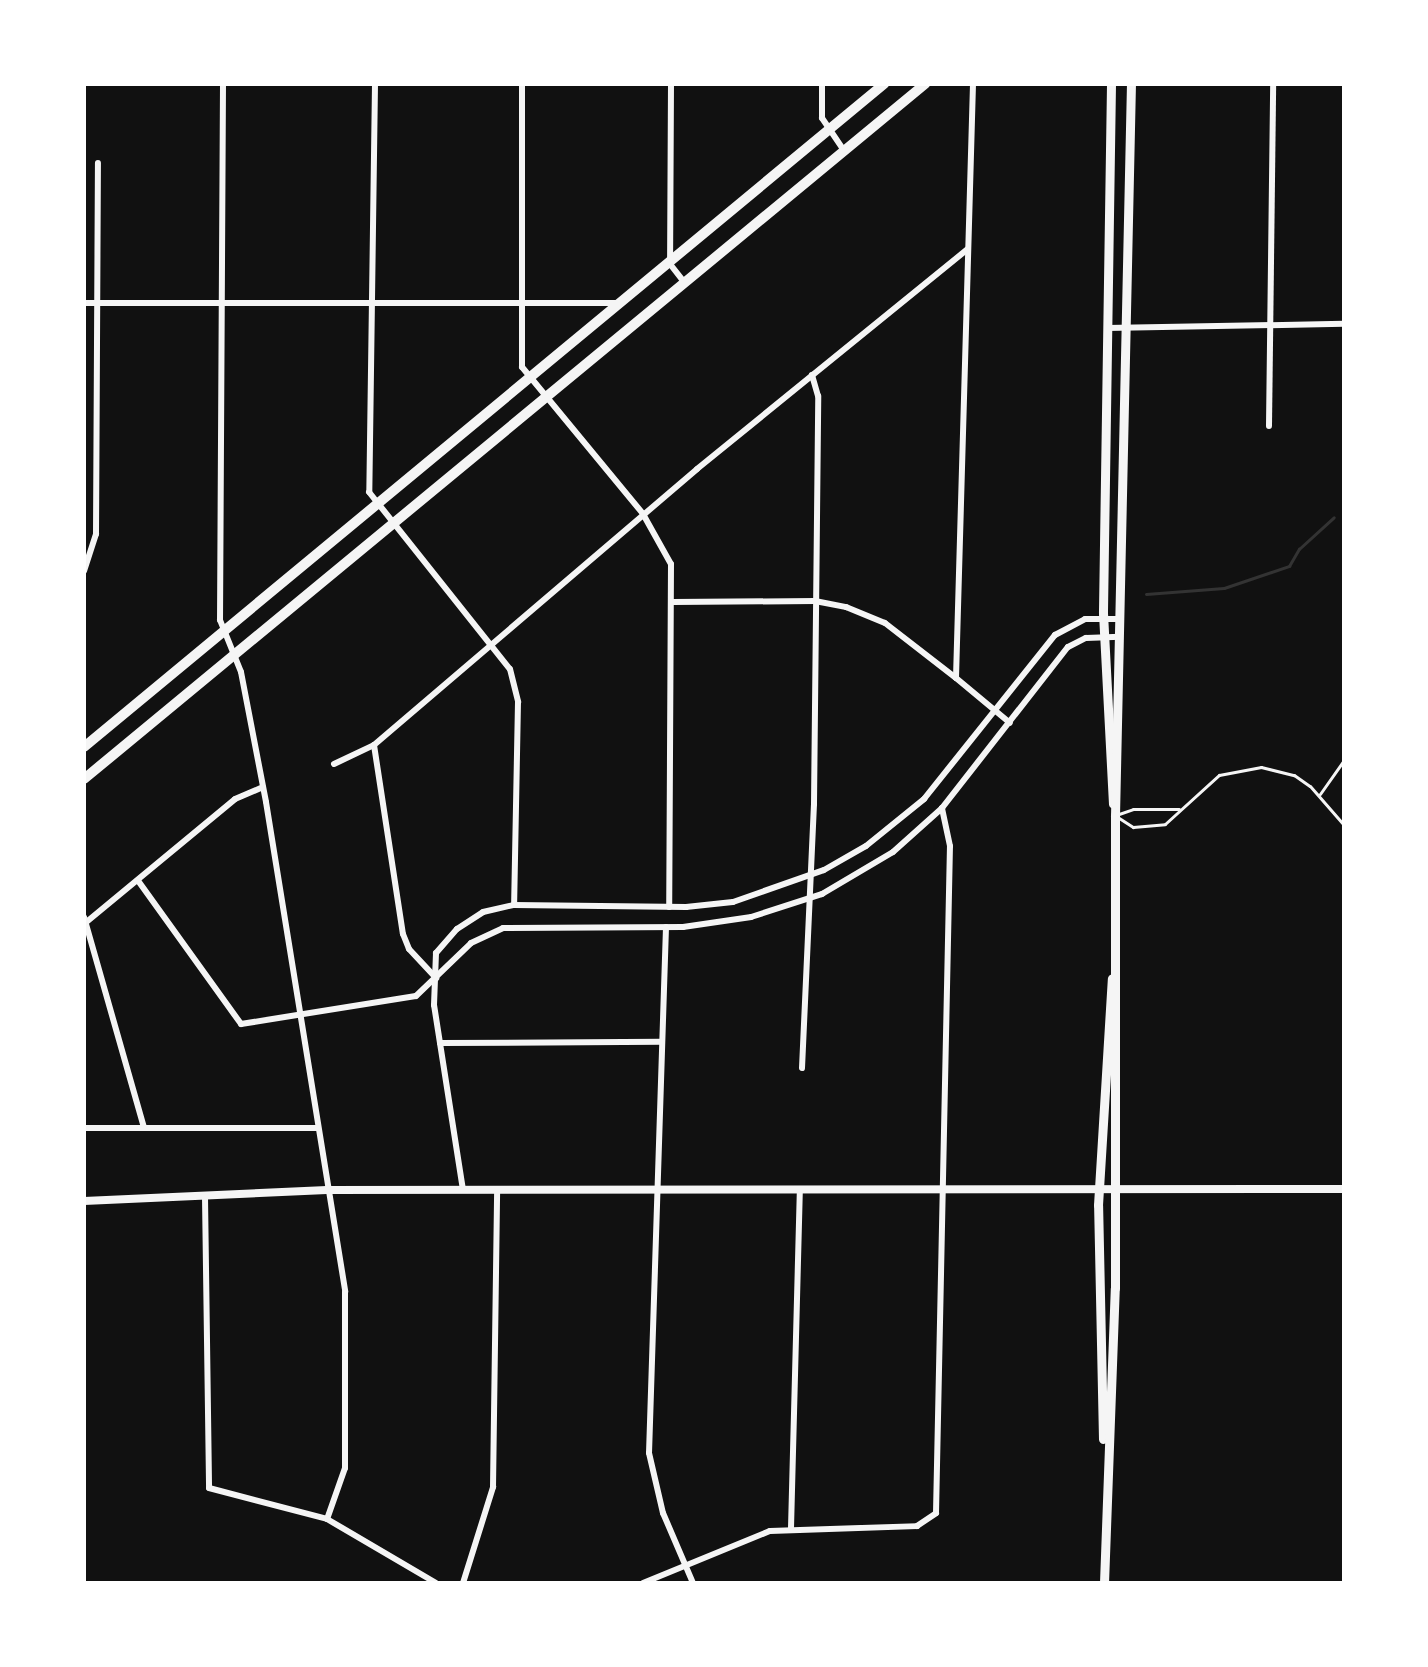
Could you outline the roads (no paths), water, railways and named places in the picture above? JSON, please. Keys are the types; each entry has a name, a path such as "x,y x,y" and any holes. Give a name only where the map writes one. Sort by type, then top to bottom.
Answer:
{"main road":[{"path":"84,747 884,84"},
{"path":"84,779 234,654 389,518 925,84"},
{"path":"1111,84 1103,619 1115,816"},
{"path":"1104,1583 1115,1262 1115,816 1122,637 1131,84"},
{"path":"1106,1465 1097,1262 1114,951"},
{"path":"1097,1262 1115,1262"}],"street":[{"path":"223,84 223,633 234,654 261,788 345,1292 345,1468 327,1519"},
{"path":"375,84 369,492 493,642 510,669 517,694 514,905"},
{"path":"522,84 519,356 531,378 643,514 668,553 673,602 669,907"},
{"path":"671,84 670,264 684,282"},
{"path":"822,84 827,130 844,151"},
{"path":"956,678 973,84"},
{"path":"1269,426 1273,84"},
{"path":"84,571 96,534 98,163"},
{"path":"334,764 374,745 643,514 968,249"},
{"path":"84,303 622,303"},
{"path":"1107,328 1344,324"},
{"path":"802,1068 809,876 818,396 812,375"},
{"path":"673,602 815,601 862,612 885,623 1010,723"},
{"path":"463,1190 440,1043 436,978 436,953 449,936 483,912 514,905 669,907 733,902 809,876 866,846 915,806 1055,635 1075,622 1122,619"},
{"path":"139,882 241,1024 416,996 471,943 503,928 666,927 736,920 808,900 871,868 942,808 1068,647 1078,640 1122,637"},
{"path":"374,745 403,934 409,949 436,978"},
{"path":"144,1128 85,921 139,882 235,799 261,788"},
{"path":"643,1583 750,1536 791,1528 917,1526 933,1519 938,1506 950,846 942,808"},
{"path":"666,927 649,1453 655,1490 693,1583"},
{"path":"440,1043 662,1042"},
{"path":"84,1128 317,1128"},
{"path":"791,1528 800,1189"},
{"path":"84,1201 327,1190 1344,1189"},
{"path":"463,1583 483,1532 494,1476 497,1191"},
{"path":"205,1197 209,1488 327,1519 436,1583"}],"lane":[{"path":"1320,794 1344,760"},
{"path":"1115,816 1133,827 1156,827 1208,781 1243,768 1278,770 1320,794 1344,825"},
{"path":"1115,816 1133,809 1179,809"}],"waterway":[{"path":"1146,594 1224,588 1289,566 1299,549 1334,517"}]}
